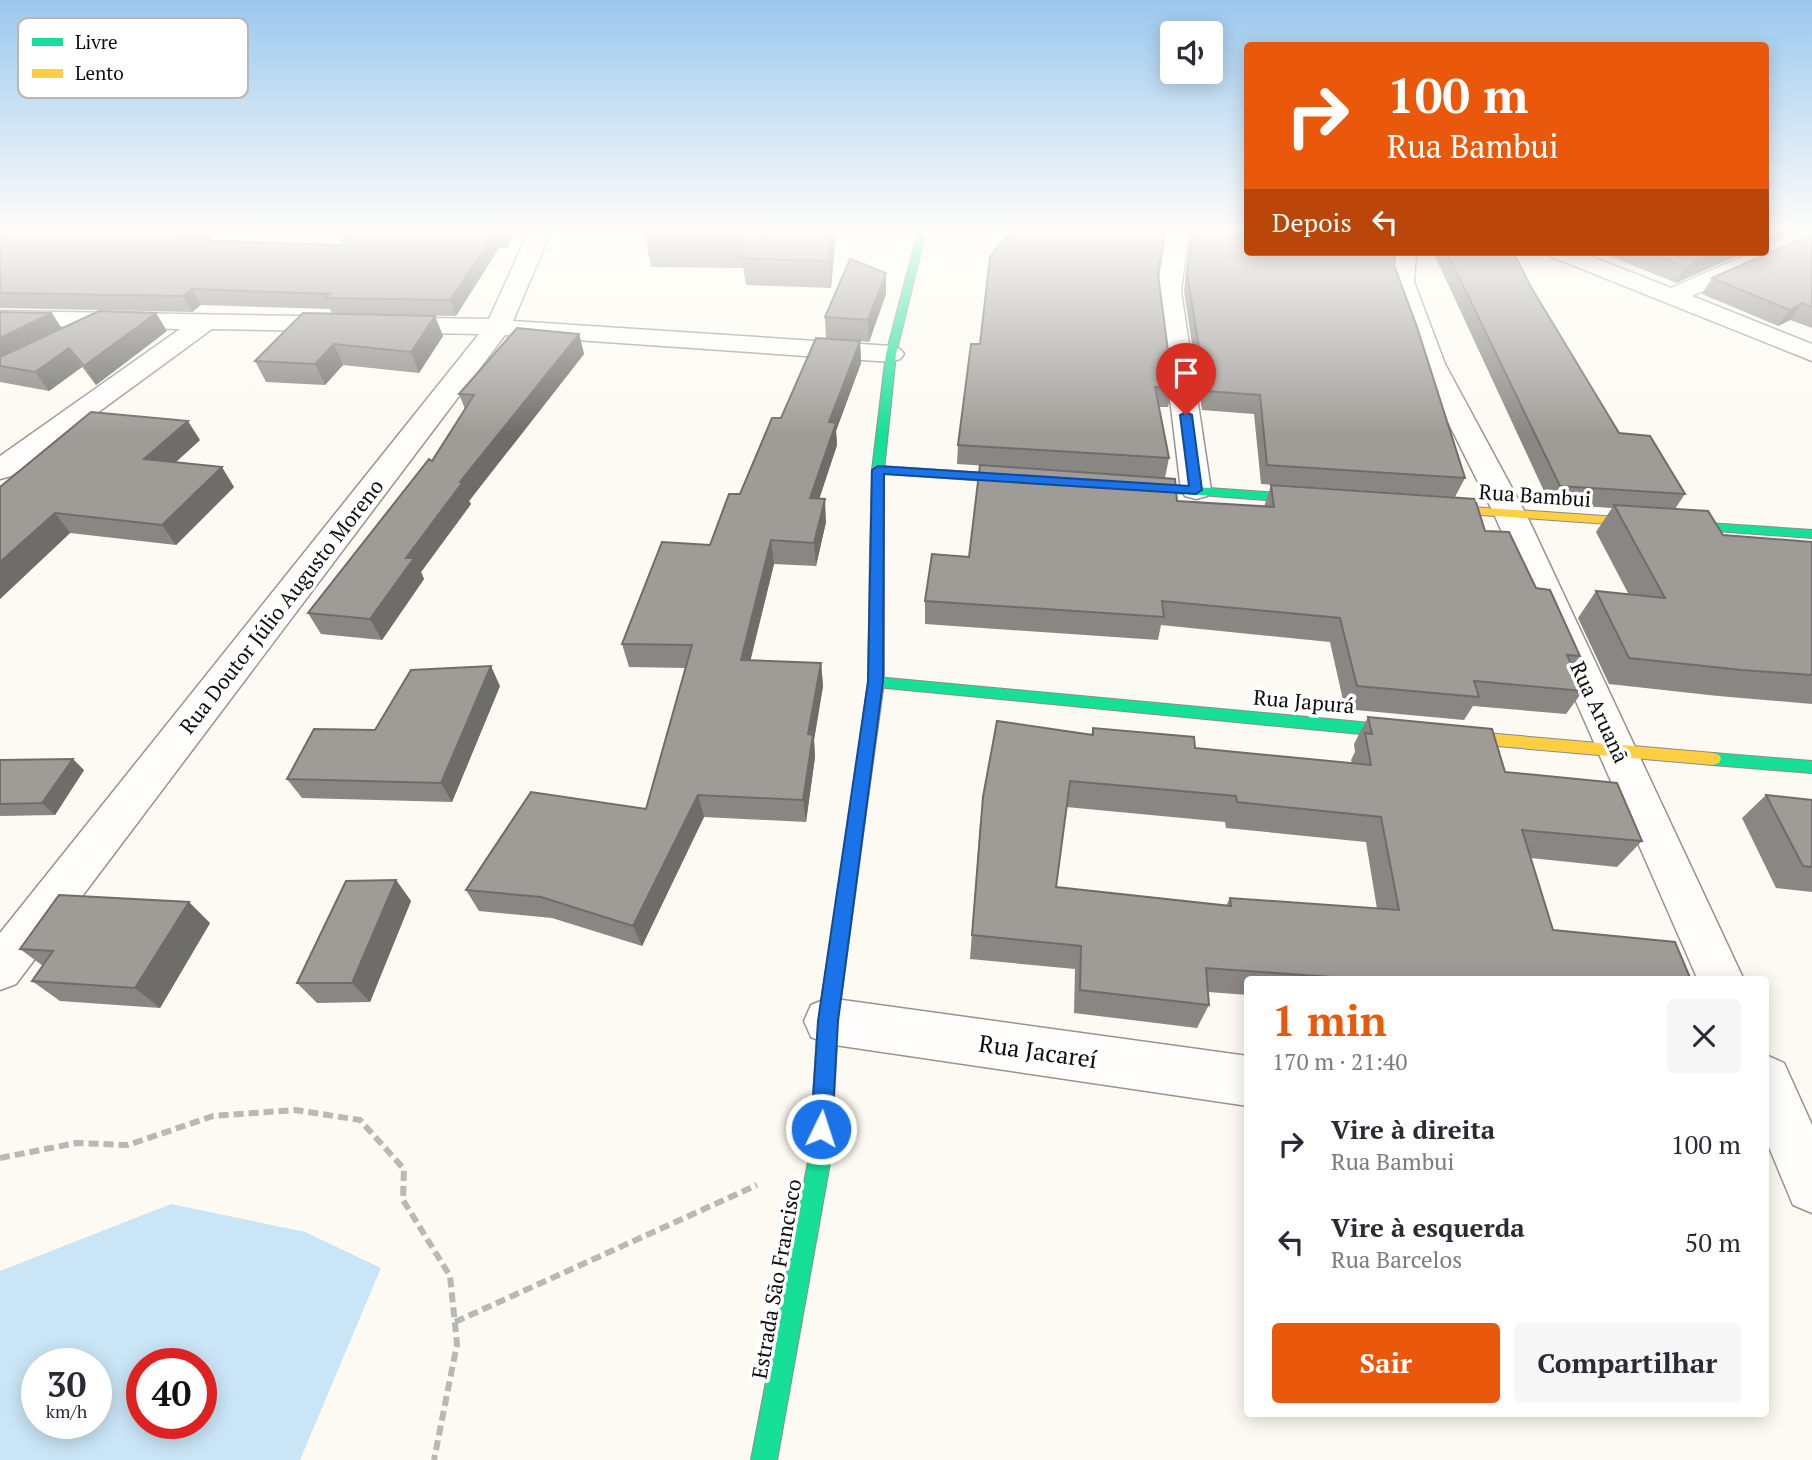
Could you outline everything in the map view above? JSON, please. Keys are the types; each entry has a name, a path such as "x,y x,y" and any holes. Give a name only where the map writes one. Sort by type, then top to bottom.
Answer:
{"street":[{"name":"Rua Doutor Júlio Augusto Moreno","path":"0,969 498,327 510,299"},
{"name":"Estrada São Francisco","path":"764,1460 820,1157 828,1021 876,682 878,470 891,354 905,299"},
{"path":"1170,299 1196,490"},
{"name":"Rua Aruanã","path":"1408,299 1432,364 1510,514 1719,976"},
{"path":"1681,299 1812,353"},
{"path":"0,318 498,327 891,354"},
{"path":"59,344 106,321"},
{"path":"0,470 206,322"},
{"path":"878,470 1044,481"},
{"path":"1113,485 1332,501"},
{"name":"Rua Bambui","path":"1414,507 1812,534"},
{"name":"Rua Japurá","path":"876,682 1618,752 1812,767"},
{"name":"Rua Jacareí","path":"828,1021 1244,1080"},
{"path":"1769,1088 1798,1165"}],"path":[{"path":"0,1158 76,1143 128,1145 213,1116 295,1110 360,1120 404,1169 403,1200 450,1276 457,1344 434,1460"},
{"path":"455,1322 820,1157"}],"water":[{"path":"171,1204 305,1232 381,1268 300,1460 0,1460 0,1271"}],"building":[{"path":"833,299 876,299 868,320 825,317"},
{"path":"985,299 1161,299 1173,389 1155,387 1169,458 958,445 971,344 980,344"},
{"path":"1191,299 1407,299 1465,478 1267,465 1260,395 1206,391"},
{"path":"1470,299 1538,299 1619,433 1650,436 1685,494 1560,486"},
{"path":"1764,299 1812,299 1812,307 1802,303 1790,310"},
{"path":"99,311 156,313 84,366 69,348 35,372 0,366 0,357"},
{"path":"0,312 52,313 0,338"},
{"path":"303,313 435,316 411,352 334,344 315,364 255,361"},
{"path":"517,328 579,334 460,482 462,483 406,558 414,558 370,619 308,613 429,459 432,461 474,395 459,394"},
{"path":"816,338 860,341 829,422 836,423 810,498 825,499 814,543 771,540 741,660 821,663 808,734 813,735 803,800 698,795 633,926 541,897 466,890 531,792 646,809 692,645 622,644 662,542 710,545 729,494 740,494 772,418 781,418"},
{"path":"91,412 188,421 144,459 222,467 162,525 55,513 0,562 0,487"},
{"path":"980,465 1175,479 1177,501 1274,507 1271,485 1475,499 1485,531 1509,532 1536,588 1550,590 1580,656 1567,655 1583,691 1474,681 1479,697 1357,686 1340,618 1162,601 1164,617 925,601 932,554 969,557"},
{"path":"1614,505 1708,511 1723,535 1812,542 1812,675 1629,658 1596,591 1665,598"},
{"path":"491,666 441,783 287,779 314,729 375,730 411,670"},
{"path":"1368,717 1492,729 1505,772 1617,783 1642,841 1522,830 1553,930 1675,942 1689,976 1317,976 1206,968 1209,1005 1080,990 1081,946 972,935 983,797 997,721 1093,735 1093,728 1194,737 1195,748 1371,765 1365,733 1372,734","holes":["1070,781 1236,796 1237,802 1381,817 1399,910 1230,898 1231,906 1056,887"]},
{"path":"73,759 42,803 0,804 0,760"},
{"path":"1766,795 1812,800 1812,867 1803,866"},
{"path":"396,880 352,983 297,983 346,881"},
{"path":"59,895 189,902 135,988 32,981 53,951 20,949"}],"traffic: fast":[{"path":"877,554 878,470 891,354 905,299"},
{"path":"1125,486 1319,500"},
{"path":"1707,527 1812,534"},
{"path":"876,682 1371,729"},
{"path":"1713,759 1812,767"},
{"path":"764,1460 820,1157 828,1021 857,820"}],"traffic: slow":[{"path":"878,470 1030,480"},
{"path":"1428,508 1707,527"},
{"path":"857,820 876,682 877,554"},
{"path":"1371,729 1713,759"}],"route":[{"path":"821,1129 828,1021 876,682 878,470 1196,490 1186,415"}]}
